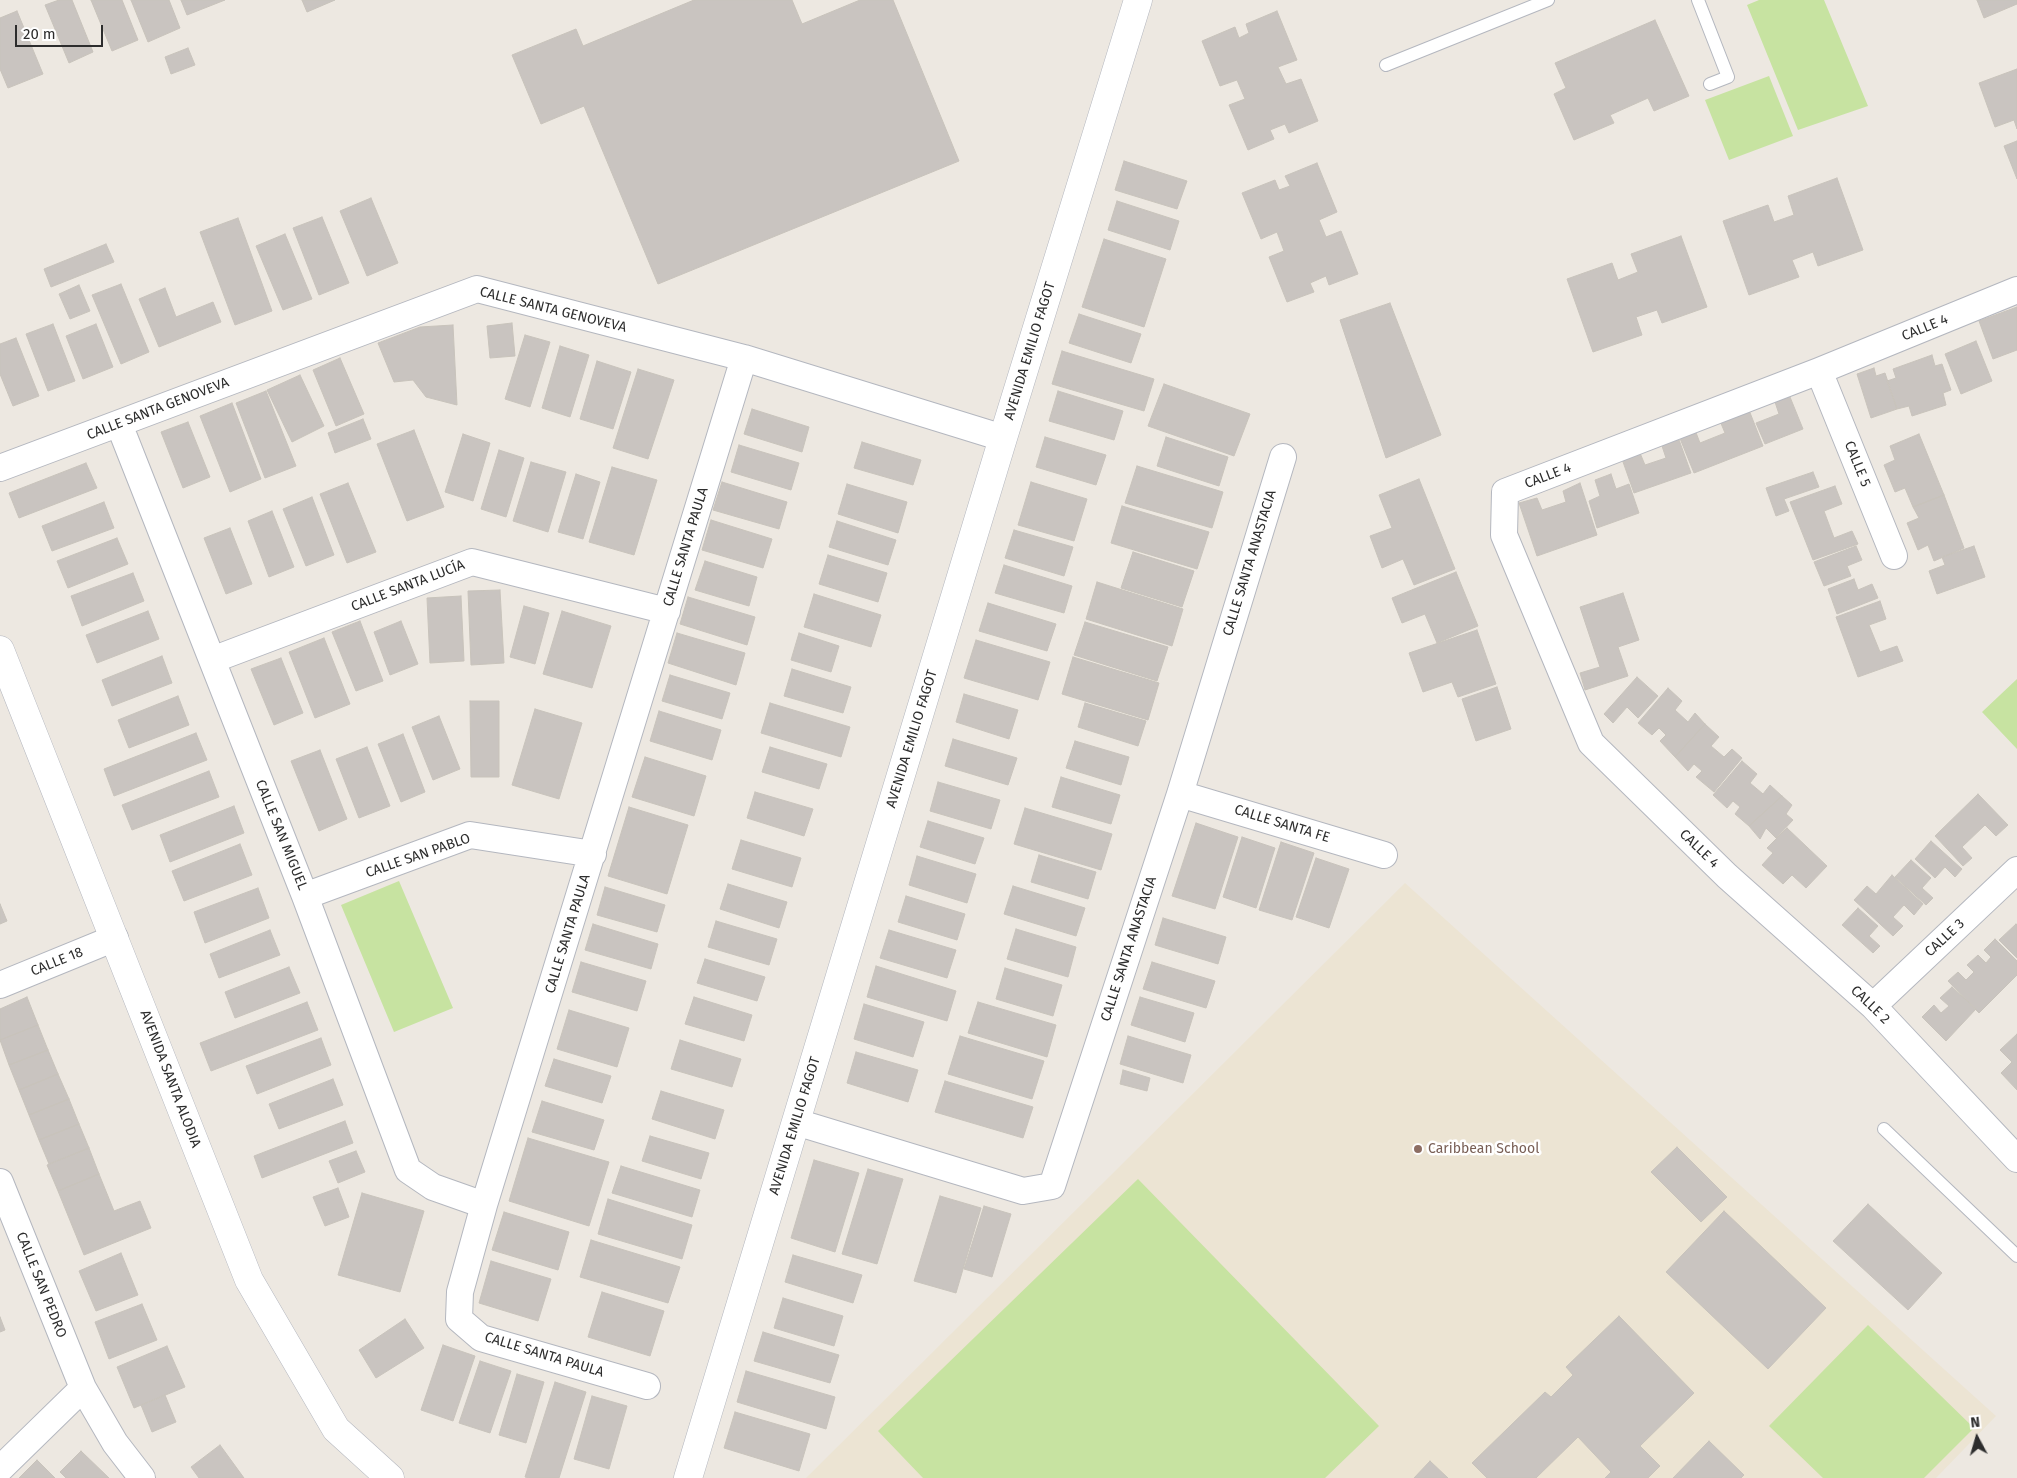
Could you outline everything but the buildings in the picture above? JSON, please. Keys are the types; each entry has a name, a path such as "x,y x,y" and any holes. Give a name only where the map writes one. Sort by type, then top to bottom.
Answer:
{"street":[{"name":"AVENIDA EMILIO FAGOT","path":"688,1478 1003,438 1138,0"},
{"name":"CALLE SANTA GENOVEVA","path":"0,468 477,289 744,358 1003,438"},
{"name":"CALLE 4","path":"1727,876 1591,744 1504,535 1505,492 1819,371 2017,290"},
{"name":"CALLE SANTA PAULA","path":"647,1386 482,1338 459,1319 460,1292 484,1205 744,358"},
{"name":"CALLE 5","path":"1819,371 1894,556"},
{"name":"CALLE SAN MIGUEL","path":"119,424 305,896 408,1170 433,1187 484,1205"},
{"name":"CALLE SANTA ANASTACIA","path":"796,1122 1023,1191 1052,1186 1180,794 1283,457"},
{"name":"CALLE SANTA LUCÍA","path":"212,660 472,562 667,611"},
{"name":"AVENIDA SANTA ALODIA","path":"0,650 249,1280 336,1430 390,1478"},
{"name":"CALLE SANTA FE","path":"1180,794 1384,855"},
{"name":"CALLE SAN PABLO","path":"305,896 470,835 592,854"},
{"name":"CALLE 3","path":"1873,1006 2017,870"},
{"name":"CALLE 2","path":"1727,876 1873,1006 2010,1152"},
{"name":"CALLE 18","path":"0,985 115,938"},
{"name":"CALLE SAN PEDRO","path":"0,1182 83,1388 115,1443 142,1478"},
{"path":"0,1469 83,1388"}],"lane":[{"path":"1386,65 1548,0"},
{"path":"1698,0 1728,77 1710,84"},
{"path":"1884,1129 2017,1256"}],"shaded area":[{"name":"Caribbean School","path":"1405,883 1996,1416 1936,1478 806,1478"}],"green space":[{"path":"1759,0 1824,0 1868,106 1798,130 1747,5"},
{"path":"1769,76 1793,136 1729,160 1705,100"},
{"path":"2017,679 2017,749 1982,712"},
{"path":"399,881 453,1008 394,1032 341,905"},
{"path":"1138,1179 1379,1426 1325,1478 923,1478 878,1431"},
{"path":"1868,1325 1974,1428 1924,1478 1823,1478 1769,1426"}],"place":[{"name":"Caribbean School","path":"1418,1149"}]}
